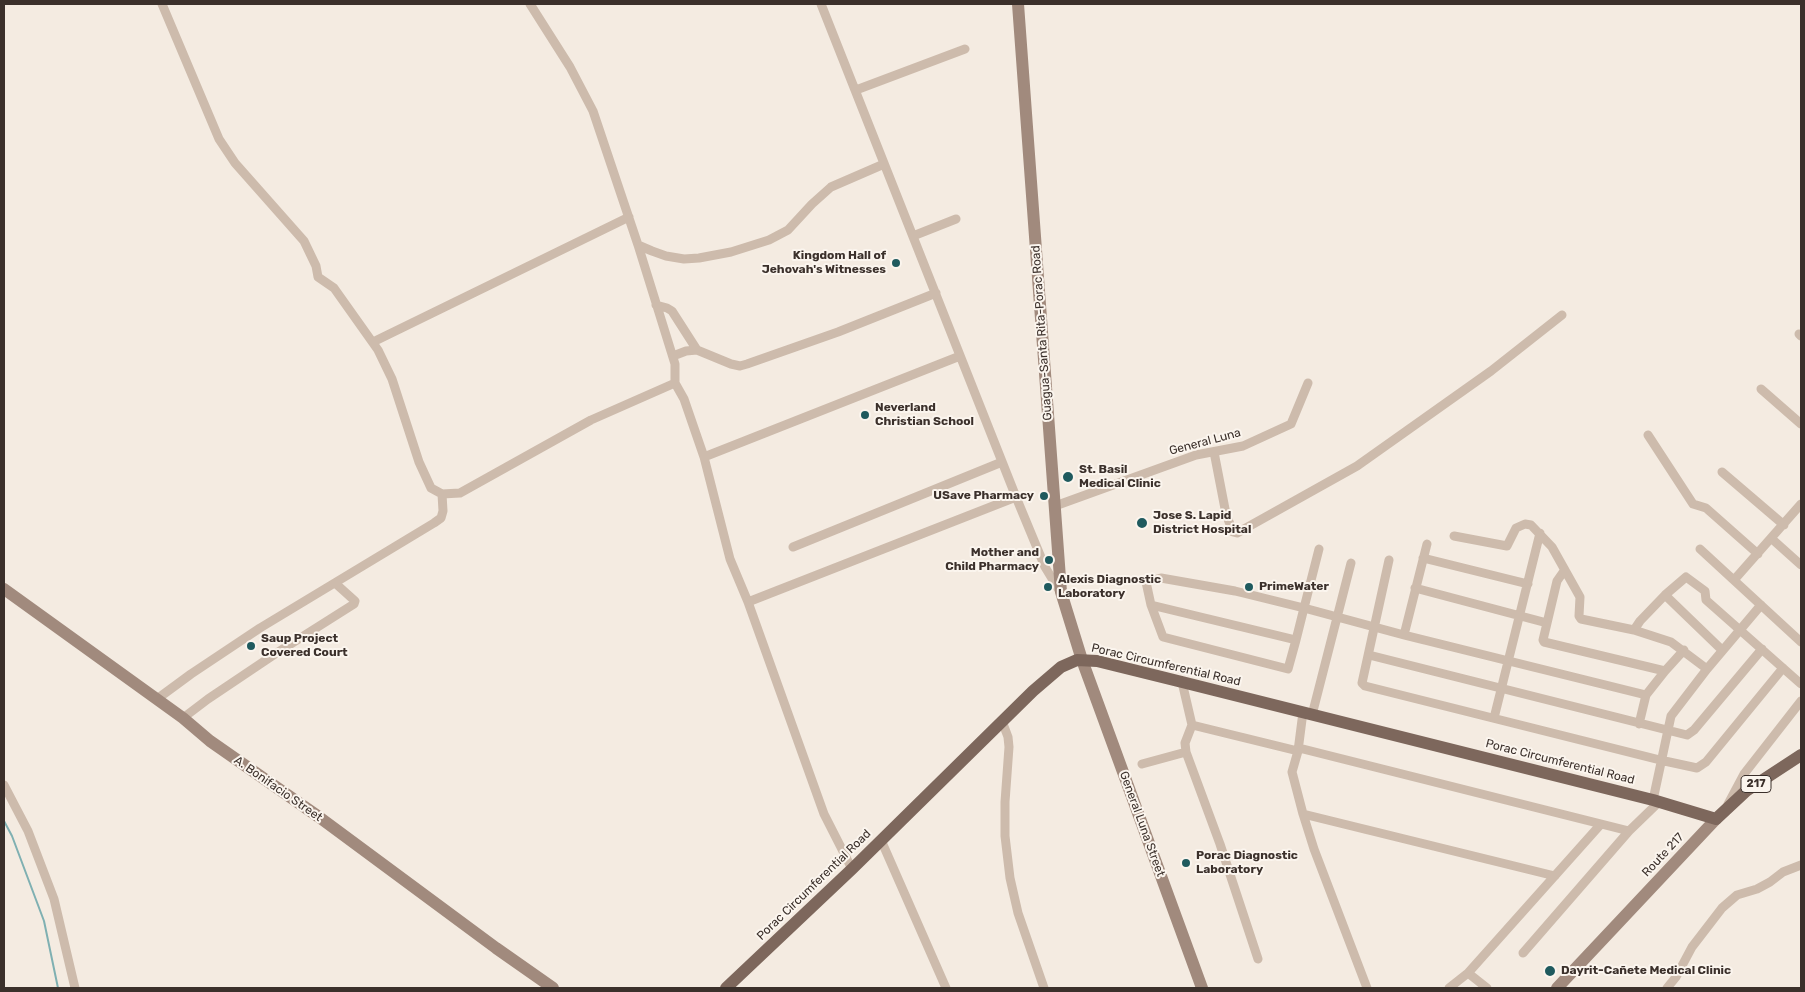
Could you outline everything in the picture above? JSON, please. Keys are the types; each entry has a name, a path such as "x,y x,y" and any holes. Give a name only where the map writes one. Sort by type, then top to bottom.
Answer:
{"main road":[{"name":"Guagua-Santa Rita-Porac Road","path":"1018,4 1061,592 1082,660"},
{"name":"A. Bonifacio Street","path":"4,589 183,718 210,741 553,988"},
{"name":"Porac Circumferential Road","path":"731,987 1033,691 1061,667 1070,662 1082,660 1097,661 1656,801 1716,819"},
{"name":"General Luna Street","path":"1082,660 1202,988"},
{"name":"Route 217","path":"1557,988 1726,808 1746,790 1801,755"}],"street":[{"path":"162,4 219,139 235,163 304,240 316,266 318,277 334,288 373,342 392,379 409,436 425,478 431,488 442,494 460,493 591,420 675,383"},
{"path":"530,4 570,67 593,111 673,356 675,383 684,399 704,457 730,559 748,602 824,814 852,869"},
{"path":"821,4 1016,497 1045,567 1061,592"},
{"path":"856,90 965,49"},
{"path":"638,245 666,256 684,259 722,254 769,240 788,230 831,187 884,164"},
{"path":"373,342 629,217"},
{"path":"913,236 956,219"},
{"path":"673,356 686,351 697,350 740,366 838,332 936,293"},
{"path":"656,305 672,311 697,350"},
{"path":"1214,452 1226,514 1233,532 1237,533 1357,466 1492,371 1562,315"},
{"path":"704,457 960,356"},
{"name":"General Luna","path":"1055,506 1196,455 1243,446 1291,424 1308,383"},
{"path":"1761,389 1801,424"},
{"path":"1648,435 1693,504 1706,508 1758,554"},
{"path":"793,547 1002,462"},
{"path":"1722,472 1784,525"},
{"path":"157,699 260,628 440,518 443,511 442,494"},
{"path":"748,602 1016,497"},
{"path":"1734,580 1801,504"},
{"path":"1454,536 1507,546 1515,529 1522,524 1531,525 1552,547 1580,598 1579,616 1581,619 1634,630 1671,642 1707,669"},
{"path":"1494,718 1540,533"},
{"path":"1772,539 1801,565"},
{"path":"1404,635 1427,544"},
{"path":"1319,549 1304,608 1296,640 1288,669 1163,637 1151,605 1146,582 1161,578 1234,591 1304,608 1375,628 1646,696"},
{"path":"1700,549 1801,642"},
{"path":"1424,558 1528,584"},
{"path":"1389,560 1362,683 1363,686 1693,768 1701,767 1783,668"},
{"path":"1351,563 1292,772 1314,849 1367,988"},
{"path":"1564,571 1557,581 1543,640 1545,643 1665,671"},
{"path":"1634,630 1640,621 1686,577 1705,592 1706,600 1801,684"},
{"path":"183,718 267,659 354,604 355,601 335,583"},
{"path":"1415,588 1547,622"},
{"path":"1665,596 1722,650"},
{"path":"1151,605 1296,640"},
{"path":"1523,953 1656,801 1660,760 1671,716 1722,650 1761,605"},
{"path":"1368,655 1687,736 1762,649"},
{"path":"1639,724 1646,696 1684,650"},
{"path":"1182,682 1192,725 1185,743 1186,752 1220,844 1258,959"},
{"path":"1726,808 1744,774 1801,701"},
{"path":"1002,721 1008,737 1009,747 1005,802 1005,836 1010,878 1018,913 1044,988"},
{"path":"1192,725 1629,831"},
{"path":"1142,764 1186,752"},
{"path":"4,785 28,830 54,900 75,988"},
{"path":"1303,814 1555,876"},
{"path":"1449,988 1468,973 1601,824"},
{"path":"881,840 946,988"},
{"path":"1667,988 1676,977 1692,947 1722,908 1737,895 1757,889 1783,872 1801,865"},
{"path":"1468,973 1487,988"}],"waterway":[{"path":"4,821 12,836 44,921 58,988"}],"place":[{"name":"Kingdom Hall of Jehovah's Witnesses","path":"896,263"},
{"name":"Neverland Christian School","path":"865,415"},
{"name":"St. Basil Medical Clinic","path":"1068,477"},
{"name":"USave Pharmacy","path":"1044,496"},
{"name":"Jose S. Lapid District Hospital","path":"1142,523"},
{"name":"Mother and Child Pharmacy","path":"1049,560"},
{"name":"Alexis Diagnostic Laboratory","path":"1048,587"},
{"name":"PrimeWater","path":"1249,587"},
{"name":"Saup Project Covered Court","path":"251,646"},
{"name":"Porac Diagnostic Laboratory","path":"1186,863"},
{"name":"Dayrit-Cañete Medical Clinic","path":"1550,971"}]}
